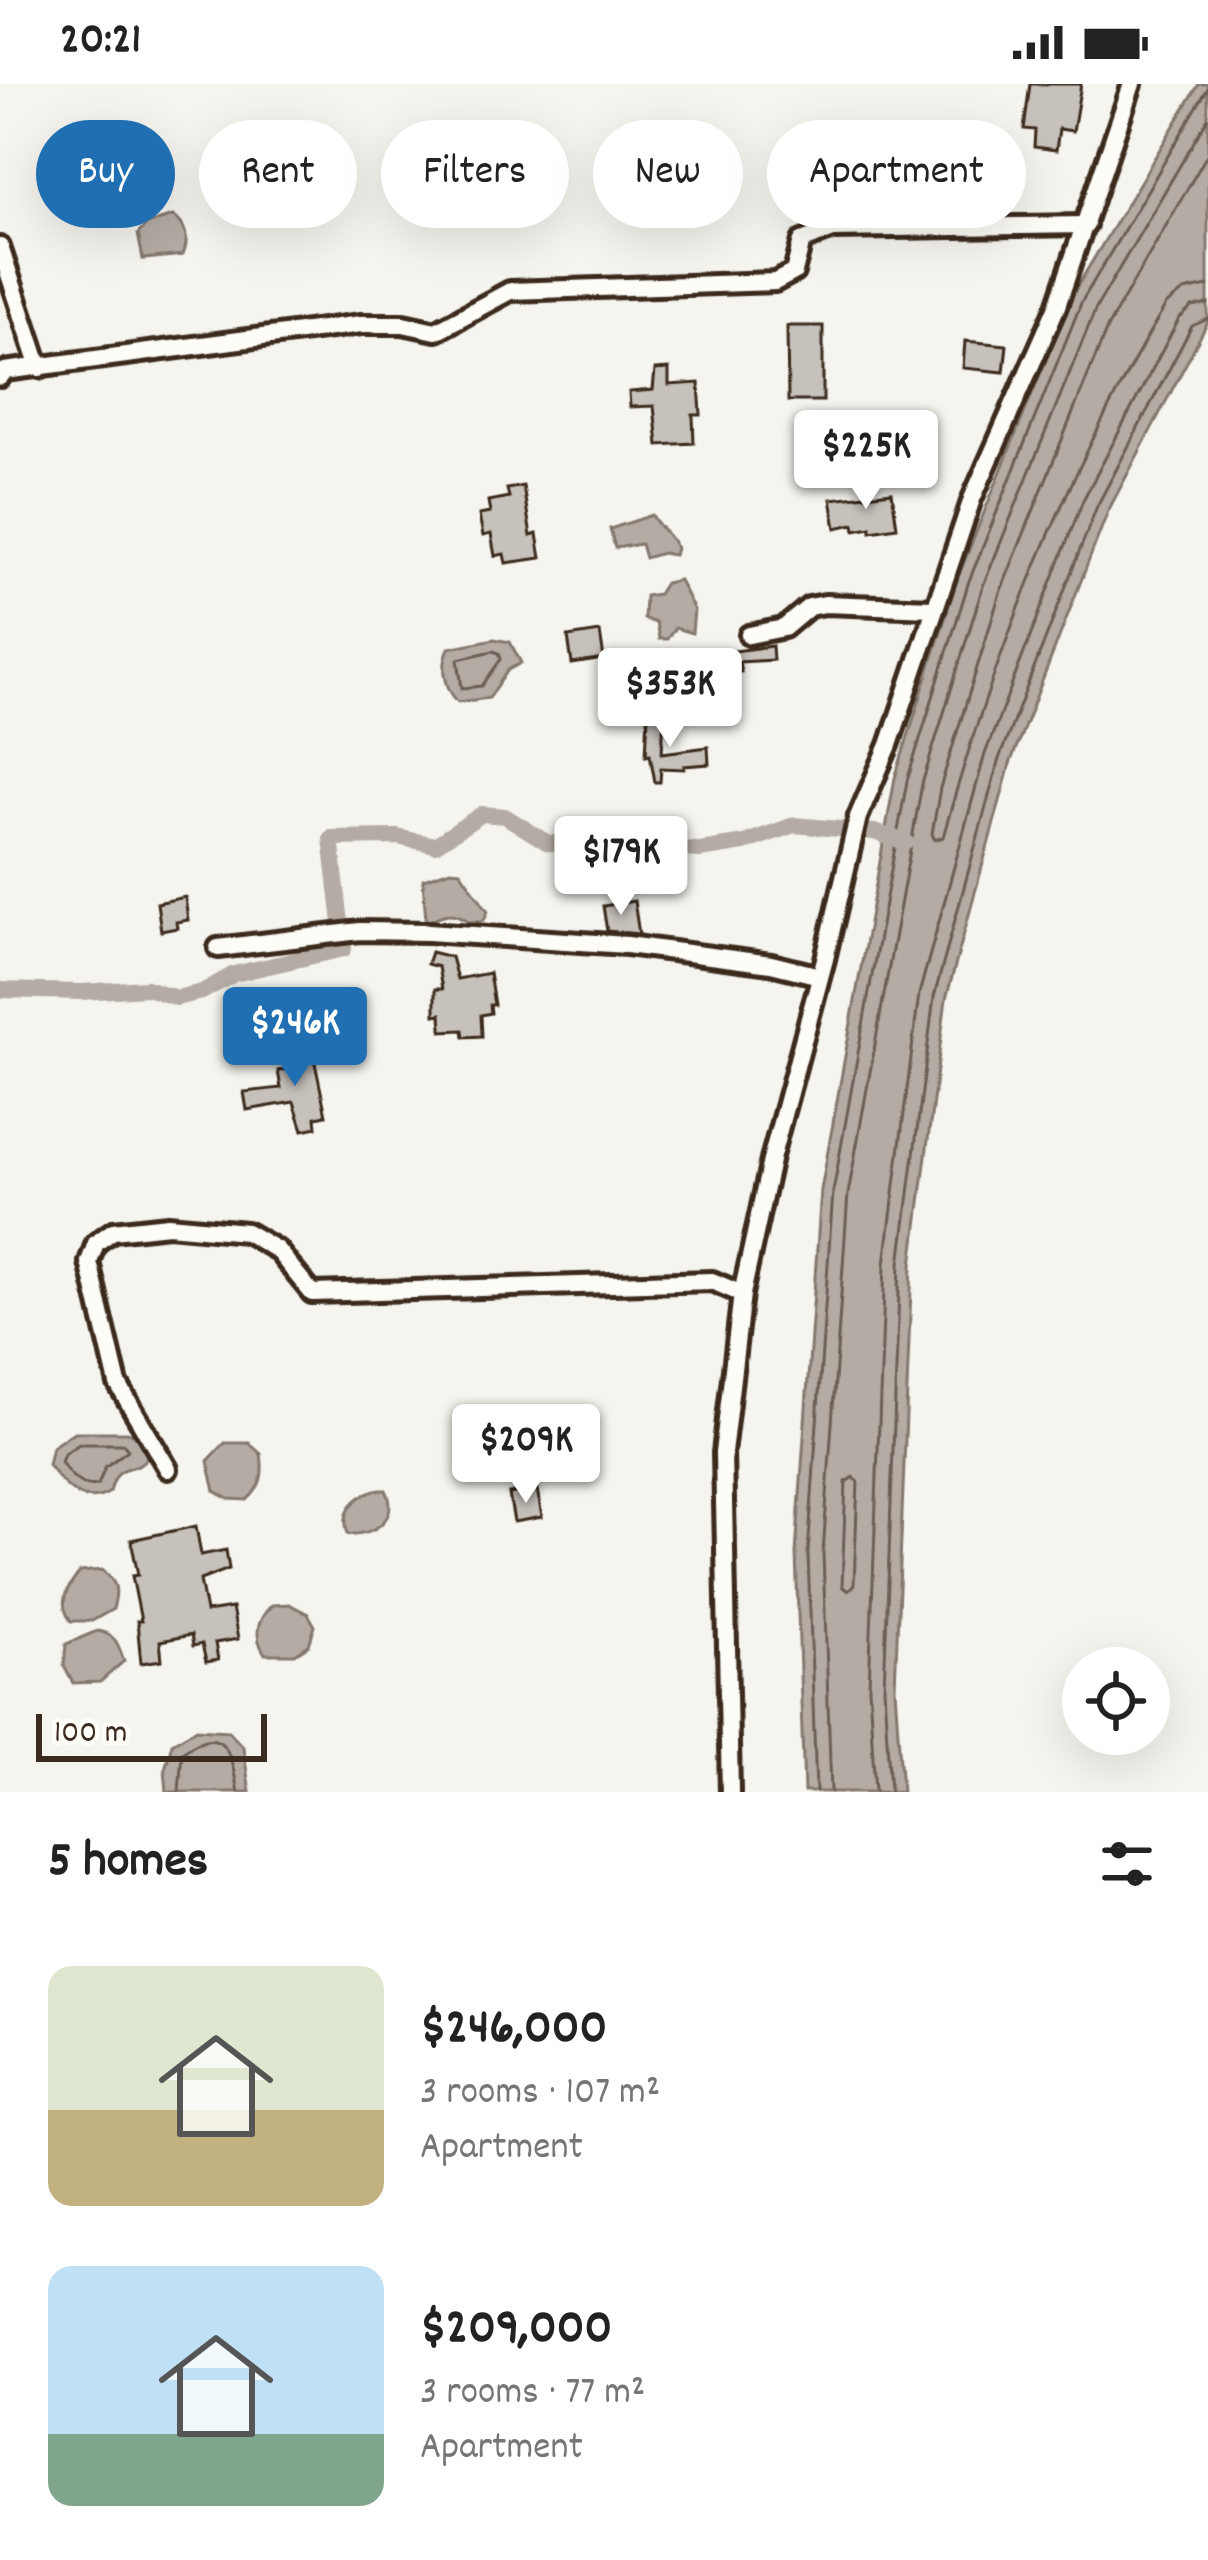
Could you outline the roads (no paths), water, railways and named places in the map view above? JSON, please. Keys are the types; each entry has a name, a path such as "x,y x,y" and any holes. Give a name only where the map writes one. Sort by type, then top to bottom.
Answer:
{"street":[{"path":"730,1792 723,1453 742,1294 792,1073 858,817 889,745 971,499 1057,306 1132,84"},
{"path":"0,377 5,371 361,324 403,324 436,332 510,291 775,282 794,272 802,241 833,229 1086,225"},
{"path":"0,247 40,368"},
{"path":"749,635 784,628 809,607 825,604 932,608"},
{"path":"218,948 360,931 627,945 771,964 820,976"},
{"path":"168,1469 118,1384 98,1306 89,1262 96,1243 113,1232 168,1225 246,1232 277,1250 312,1293 712,1281 742,1294"}],"water":[{"path":"1199,84 1208,84 1208,322 1108,511 1010,764 946,999 912,1265 895,1688 902,1792 804,1792 796,1553 821,1190 895,778 958,577 1072,295"},
{"path":"175,218 186,234 183,255 143,259 138,234 143,228 175,228"},
{"path":"652,515 674,543 674,555 645,558 641,544 615,548 610,529"},
{"path":"679,580 694,610 692,633 675,628 667,639 659,639 656,623 644,619 645,596 658,594 665,583"},
{"path":"494,639 510,642 521,663 508,670 489,698 458,702 445,676 449,648"},
{"path":"460,871 488,911 484,920 470,922 448,914 426,922 423,879"},
{"path":"74,1432 127,1432 141,1437 148,1456 117,1475 110,1492 82,1496 48,1465 52,1447"},
{"path":"225,1443 249,1443 261,1454 261,1479 247,1500 229,1499 215,1491 208,1461"},
{"path":"375,1490 386,1490 387,1517 367,1532 348,1534 346,1518 351,1506"},
{"path":"102,1570 115,1587 113,1609 92,1621 71,1621 64,1602 71,1584 80,1572"},
{"path":"289,1604 308,1614 315,1626 309,1645 295,1654 265,1654 259,1641 260,1622 272,1605"},
{"path":"97,1631 112,1637 124,1661 100,1682 73,1683 64,1666 66,1644"},
{"path":"196,1729 228,1731 243,1747 250,1792 167,1792 165,1769 172,1743"}],"waterway":[{"path":"0,990 147,988 176,998 202,992 234,974 344,949 331,838 397,837 435,845 482,814 505,816 548,843 700,850 744,843 794,825 874,832 906,842"}]}
